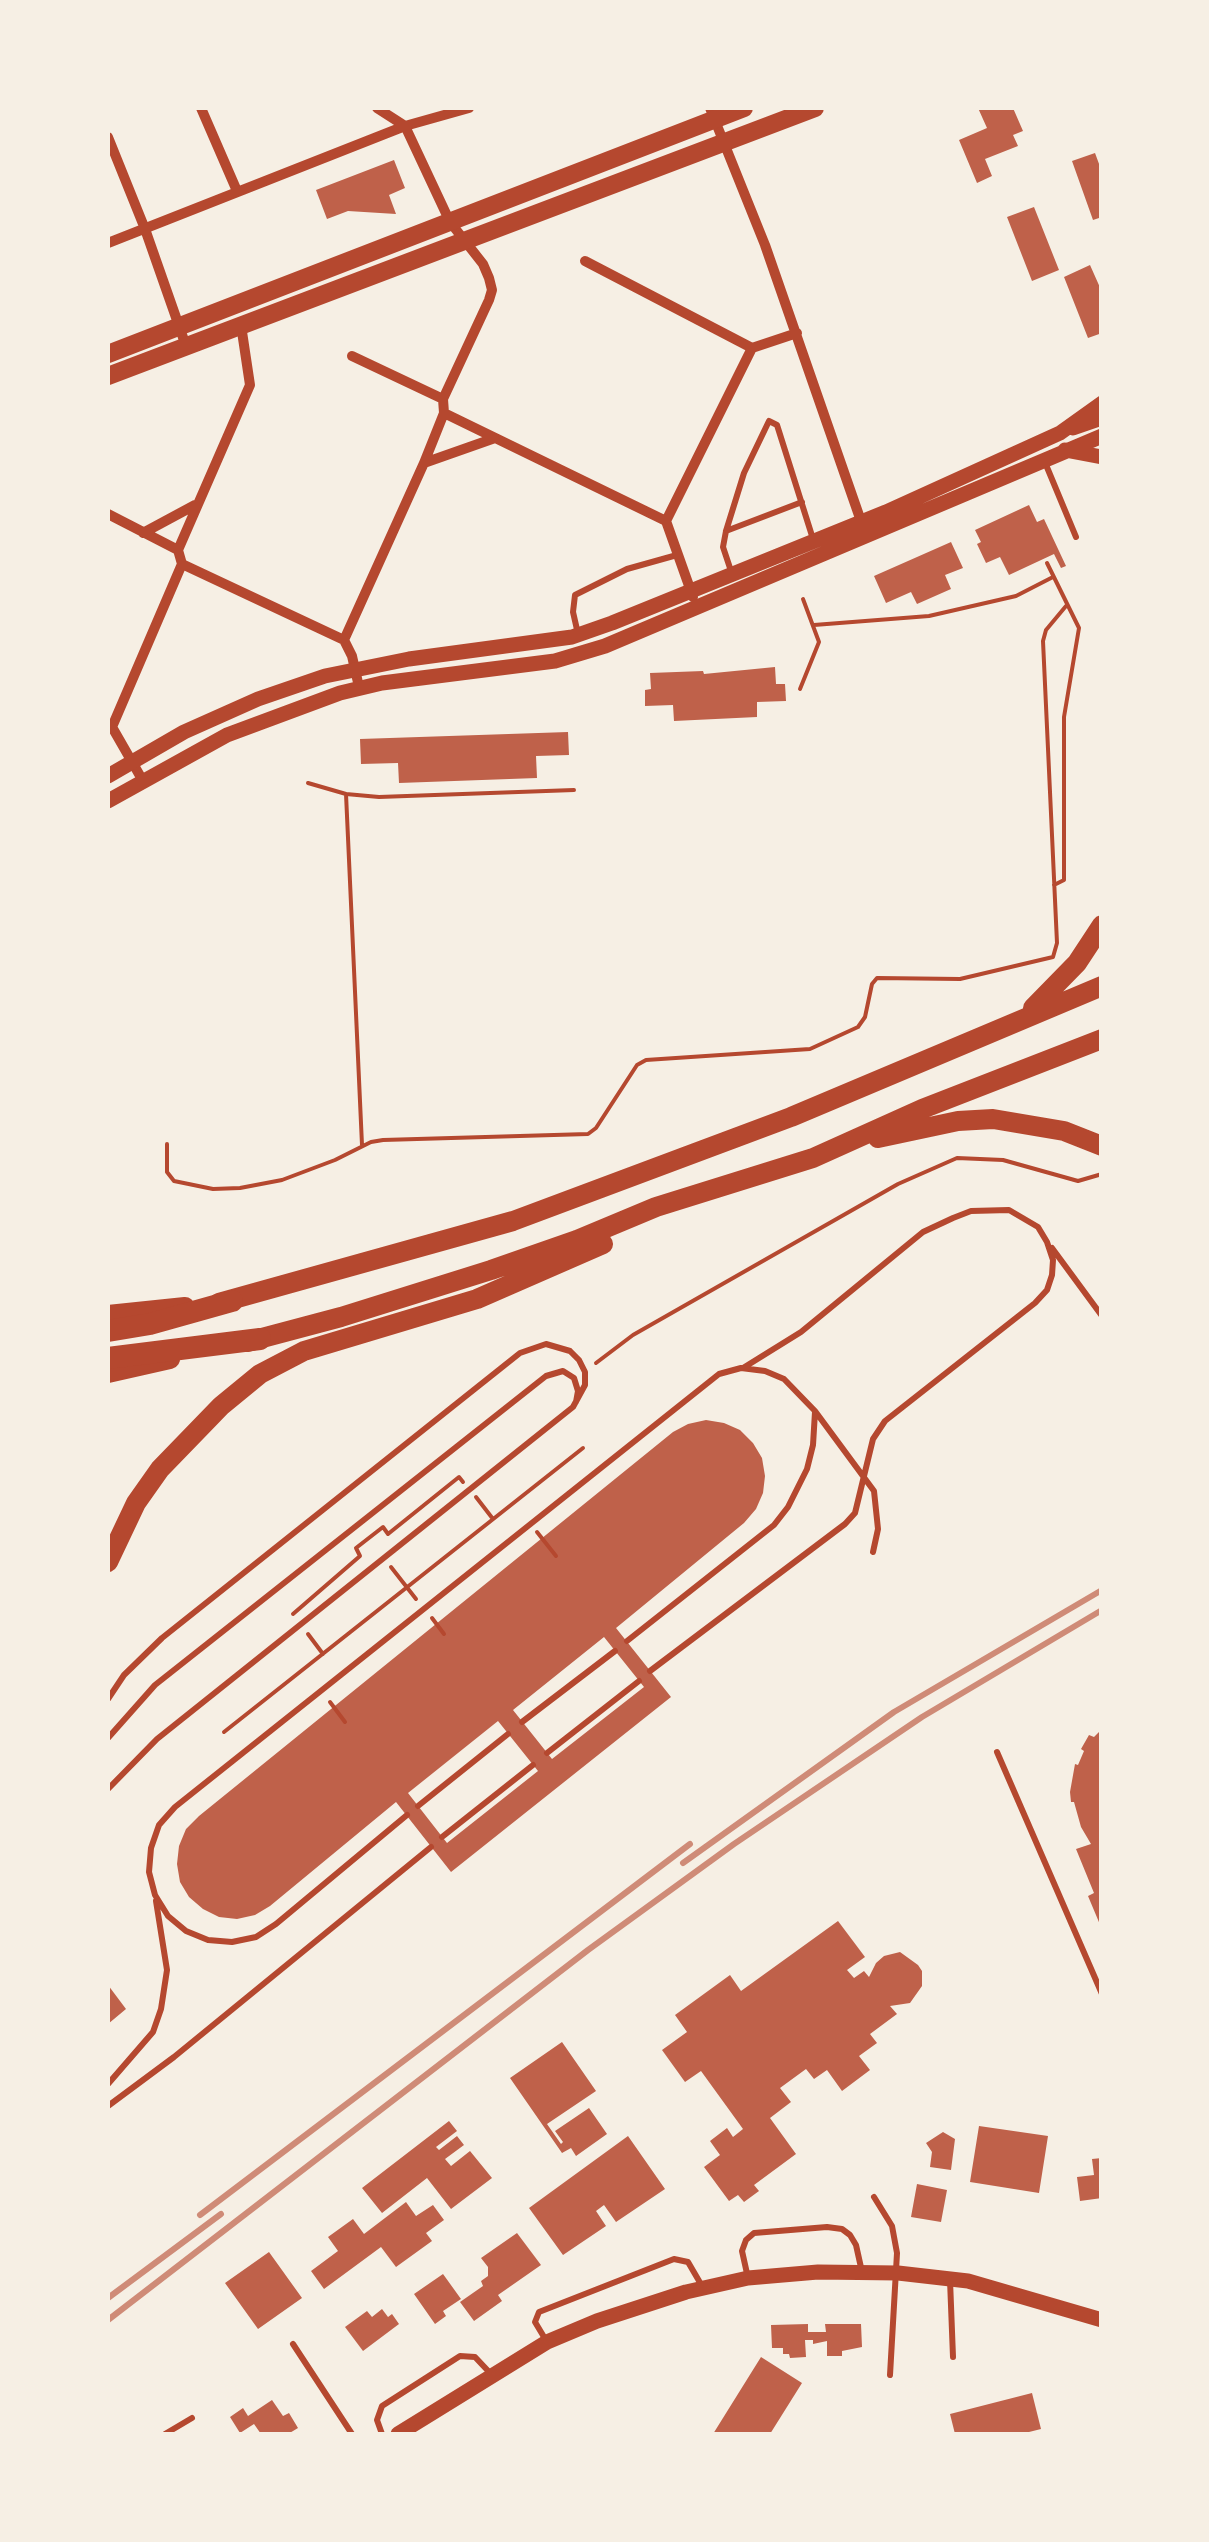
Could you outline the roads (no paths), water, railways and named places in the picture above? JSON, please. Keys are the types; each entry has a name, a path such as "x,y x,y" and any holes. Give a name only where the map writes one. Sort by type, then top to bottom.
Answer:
{"highway":[{"path":"1024,1016 1077,964 1102,925"},
{"path":"108,1331 150,1324 513,1221 791,1117 1102,986"},
{"path":"108,1373 260,1339 491,1270 656,1207 814,1158 922,1109 1102,1039"},
{"path":"856,1140 958,1121 993,1119 1064,1131 1102,1146"},
{"path":"108,1562 136,1502 160,1469 220,1406 260,1374 304,1352 477,1299 666,1217 718,1188"},
{"path":"108,1315 232,1301"},
{"path":"108,1358 260,1339"}],"main road":[{"path":"108,354 450,222 712,113 744,108"},
{"path":"108,376 815,108"}],"street":[{"path":"201,108 237,191"},
{"path":"359,688 344,640 424,464 444,413 443,399 492,290 483,264 450,222 405,126 377,108"},
{"path":"108,243 405,126 468,108"},
{"path":"712,113 797,333 863,530"},
{"path":"108,138 146,228 186,346"},
{"path":"585,261 752,348"},
{"path":"143,781 110,726 182,564 178,550 250,385 240,326"},
{"path":"697,608 666,521 752,348 797,333"},
{"path":"352,356 443,399"},
{"path":"108,776 184,732 258,699 324,676 578,635 814,540 863,530 1044,459 1102,403"},
{"path":"444,413 666,521"},
{"path":"108,802 245,728 359,688 555,661 589,652 739,590 1062,442 1102,418"},
{"path":"1062,442 1102,436"},
{"path":"424,464 496,438"},
{"path":"1062,442 1102,457"},
{"path":"143,533 196,504"},
{"path":"108,514 178,550"},
{"path":"182,564 344,640"},
{"path":"498,648 500,667"},
{"path":"398,2434 547,2342 597,2320 702,2287 748,2278 818,2272 898,2272 1005,2291 1102,2320"}],"lane":[{"path":"739,590 723,548 750,458 768,422 777,425 814,540"},
{"path":"1044,459 1076,537"},
{"path":"726,531 802,502"},
{"path":"578,635 573,612 575,596 626,568 677,555"},
{"path":"108,2084 153,2032 162,2009 167,1970 149,1872 150,1848 160,1825 175,1807 720,1374 741,1368 801,1332 923,1232 971,1211 1008,1210 1038,1227 1102,1316"},
{"path":"650,1671 845,1524 855,1513 872,1439 885,1421 1047,1290 1053,1260 1047,1242"},
{"path":"108,1698 124,1675 162,1638 520,1353 534,1346 559,1346 570,1351 584,1372 585,1385 576,1404 157,1740 125,1768 108,1790"},
{"path":"741,1368 765,1370 784,1379 815,1410 865,1474 878,1506 873,1552"},
{"path":"108,1738 155,1686 546,1376 562,1371 574,1378 576,1404"},
{"path":"626,1641 774,1525 788,1507 806,1469 813,1445 815,1410"},
{"path":"522,1722 615,1651"},
{"path":"547,1753 638,1681"},
{"path":"418,1806 508,1734"},
{"path":"997,1752 1102,1994"},
{"path":"442,1838 533,1765"},
{"path":"155,1895 168,1916 197,1936 232,1942 256,1937 406,1816"},
{"path":"108,2106 174,2057 431,1847"},
{"path":"874,2197 892,2226 898,2272 890,2375"},
{"path":"748,2278 742,2251 754,2233 827,2227 842,2229 850,2235 862,2273"},
{"path":"547,2342 535,2322 538,2312 674,2260 688,2262 702,2287"},
{"path":"950,2279 954,2357"},
{"path":"293,2344 352,2434"},
{"path":"382,2434 376,2420 382,2406 460,2356 476,2357 492,2375"},
{"path":"166,2434 192,2418"}],"railway":[{"path":"683,1863 894,1712 1102,1590"},
{"path":"108,2320 588,1950 734,1844 922,1717 1102,1610"},
{"path":"200,2215 690,1844"},
{"path":"108,2298 221,2214"}]}
